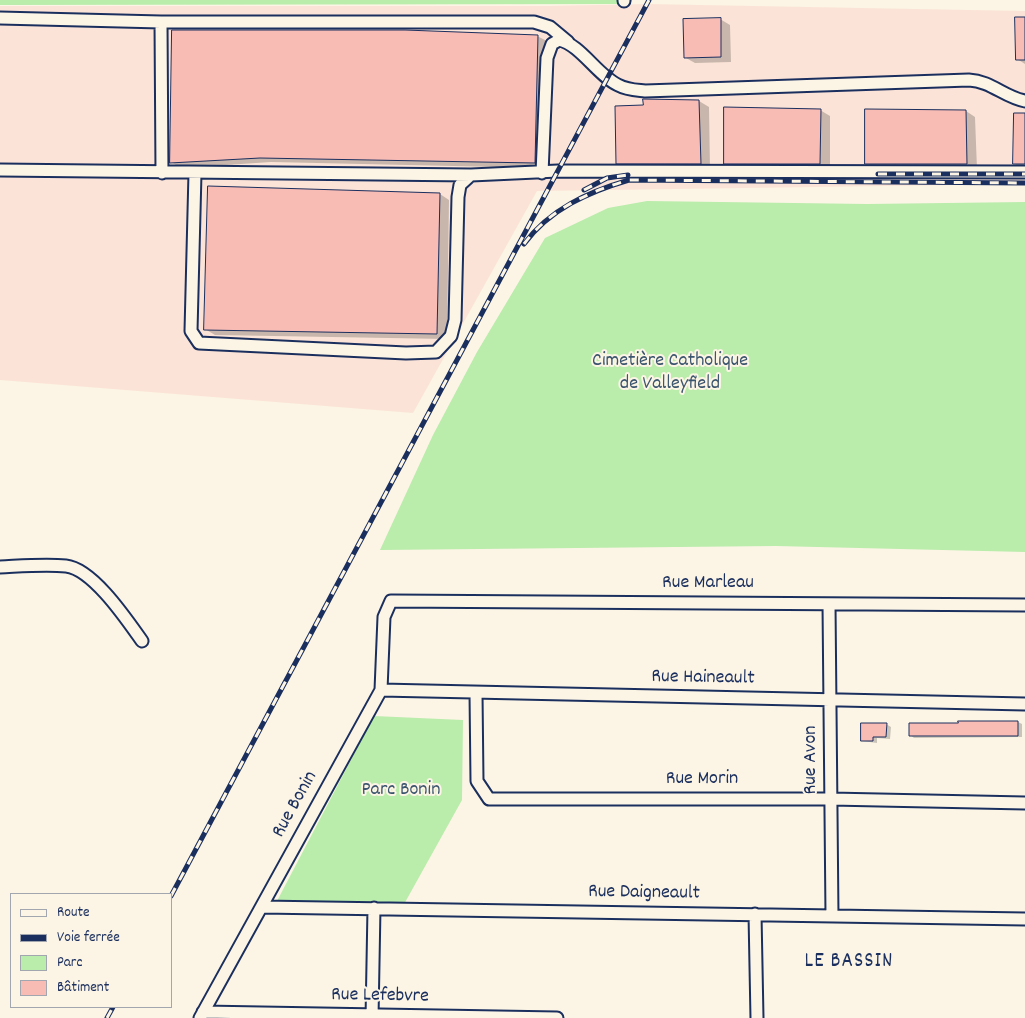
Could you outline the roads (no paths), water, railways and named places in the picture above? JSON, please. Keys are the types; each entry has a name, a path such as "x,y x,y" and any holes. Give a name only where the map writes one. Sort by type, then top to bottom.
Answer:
{"street":[{"path":"0,18 161,22 534,22 550,27 608,78 628,89 645,91 980,80 1025,101"},
{"path":"161,22 162,173"},
{"path":"542,173 548,50 555,41 559,40 565,41 575,49"},
{"path":"0,170 471,175 542,173 1025,172"},
{"path":"195,172 191,331 199,343 406,353 436,352 451,336 455,320 458,196 460,185 471,175"},
{"path":"0,567 68,566 83,573 118,606 142,641"},
{"name":"Rue Marleau","path":"391,601 1025,605"},
{"name":"Rue Bonin","path":"202,1015 381,690 384,617 391,601"},
{"name":"Rue Avon","path":"829,604 832,916"},
{"name":"Rue Haineault","path":"381,690 1025,704"},
{"name":"Rue Morin","path":"476,692 477,781 489,799 831,799 1025,803"},
{"name":"Rue Daigneault","path":"262,907 1025,919"},
{"path":"372,1017 374,908"},
{"path":"755,914 757,1018"},
{"name":"Rue Lefebvre","path":"202,1015 557,1018"}],"railway":[{"path":"172,894 649,0"},
{"path":"878,174 1025,174"},
{"path":"584,190 607,178 628,175"},
{"path":"524,244 546,221 571,203 599,190 629,180 1025,183"},
{"path":"107,1018 112,1008"}],"district":[{"name":"LE BASSIN","path":"849,963"}],"park label":[{"name":"Cimetière Catholique de Valleyfield","path":"670,374"},
{"name":"Parc Bonin","path":"401,791"}]}
